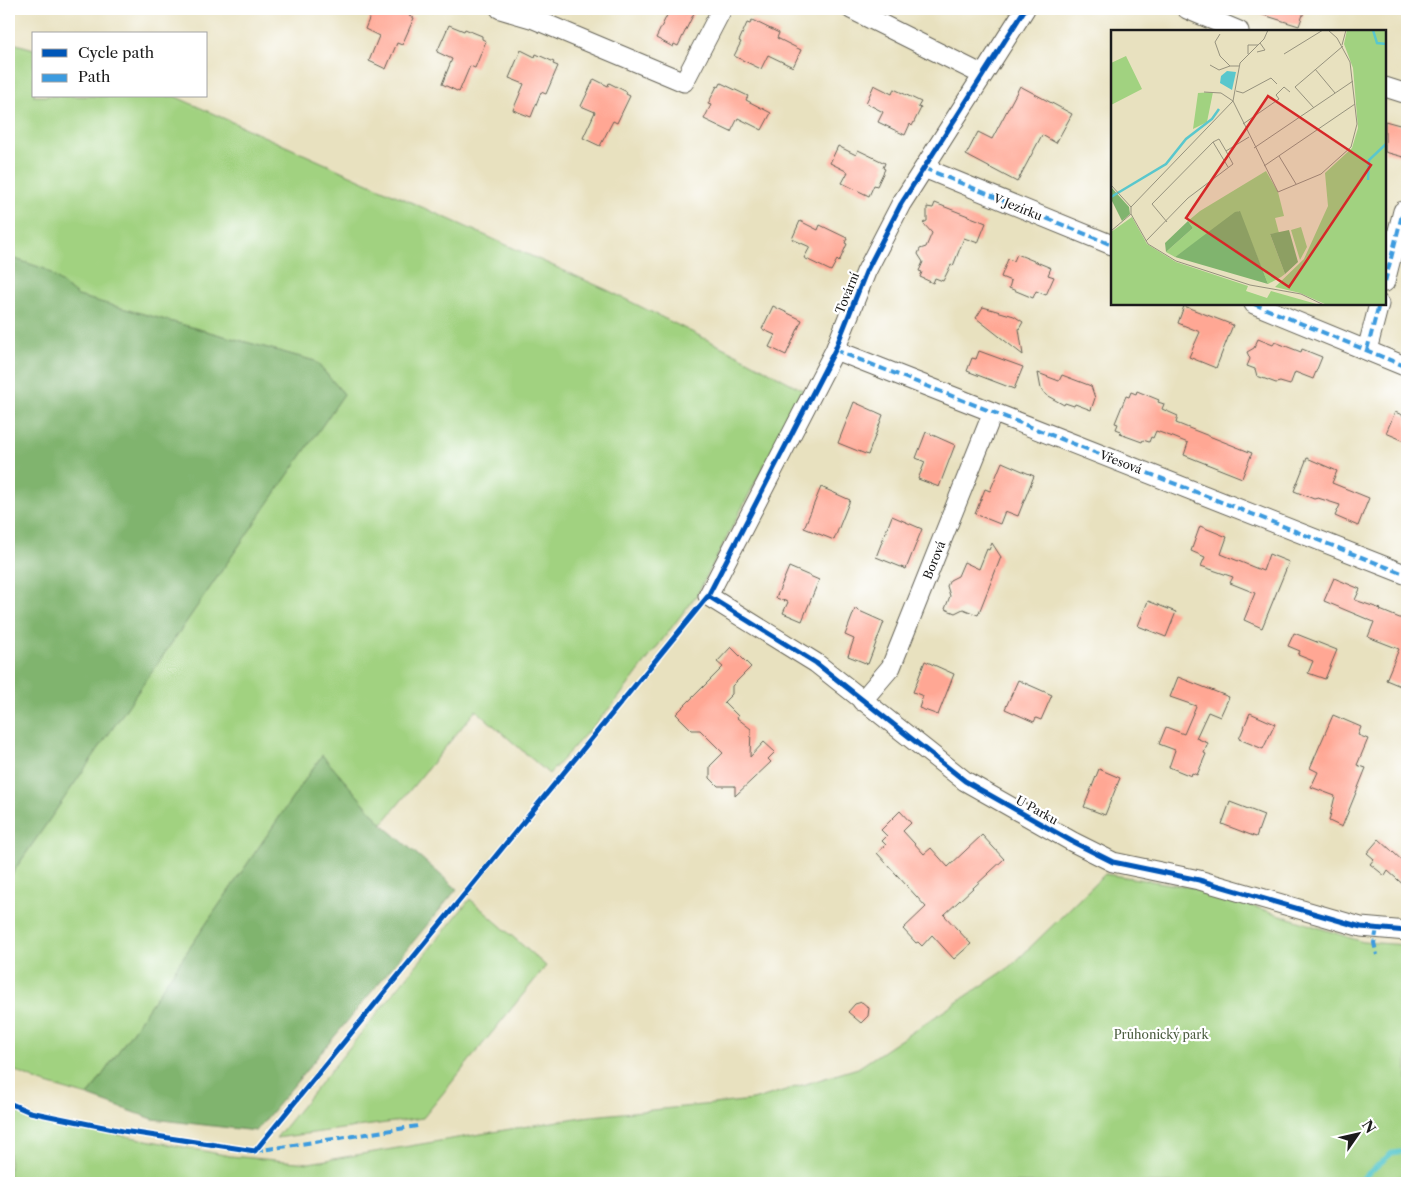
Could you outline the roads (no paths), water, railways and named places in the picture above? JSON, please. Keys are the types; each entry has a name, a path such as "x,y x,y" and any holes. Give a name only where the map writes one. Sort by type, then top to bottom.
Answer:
{"street":[{"path":"500,9 534,19 684,82 722,9"},
{"path":"851,9 984,75"},
{"name":"Tovární","path":"708,596 835,350 866,272 901,204 1025,9"},
{"path":"1187,9 1237,30"},
{"path":"1386,87 1407,94"},
{"name":"V Jezírku","path":"924,168 1111,246"},
{"path":"1386,278 1403,212"},
{"path":"1256,305 1407,367"},
{"path":"1367,350 1379,305"},
{"name":"Vřesová","path":"835,350 1407,575"},
{"name":"Borová","path":"862,701 890,668 993,412"},
{"name":"U Parku","path":"708,596 816,663 965,782 1113,862 1199,880 1361,927 1407,931"}],"waterway":[{"path":"1357,1183 1392,1153 1407,1151"}],"park label":[{"name":"Průhonický park","path":"1161,1034"}]}
